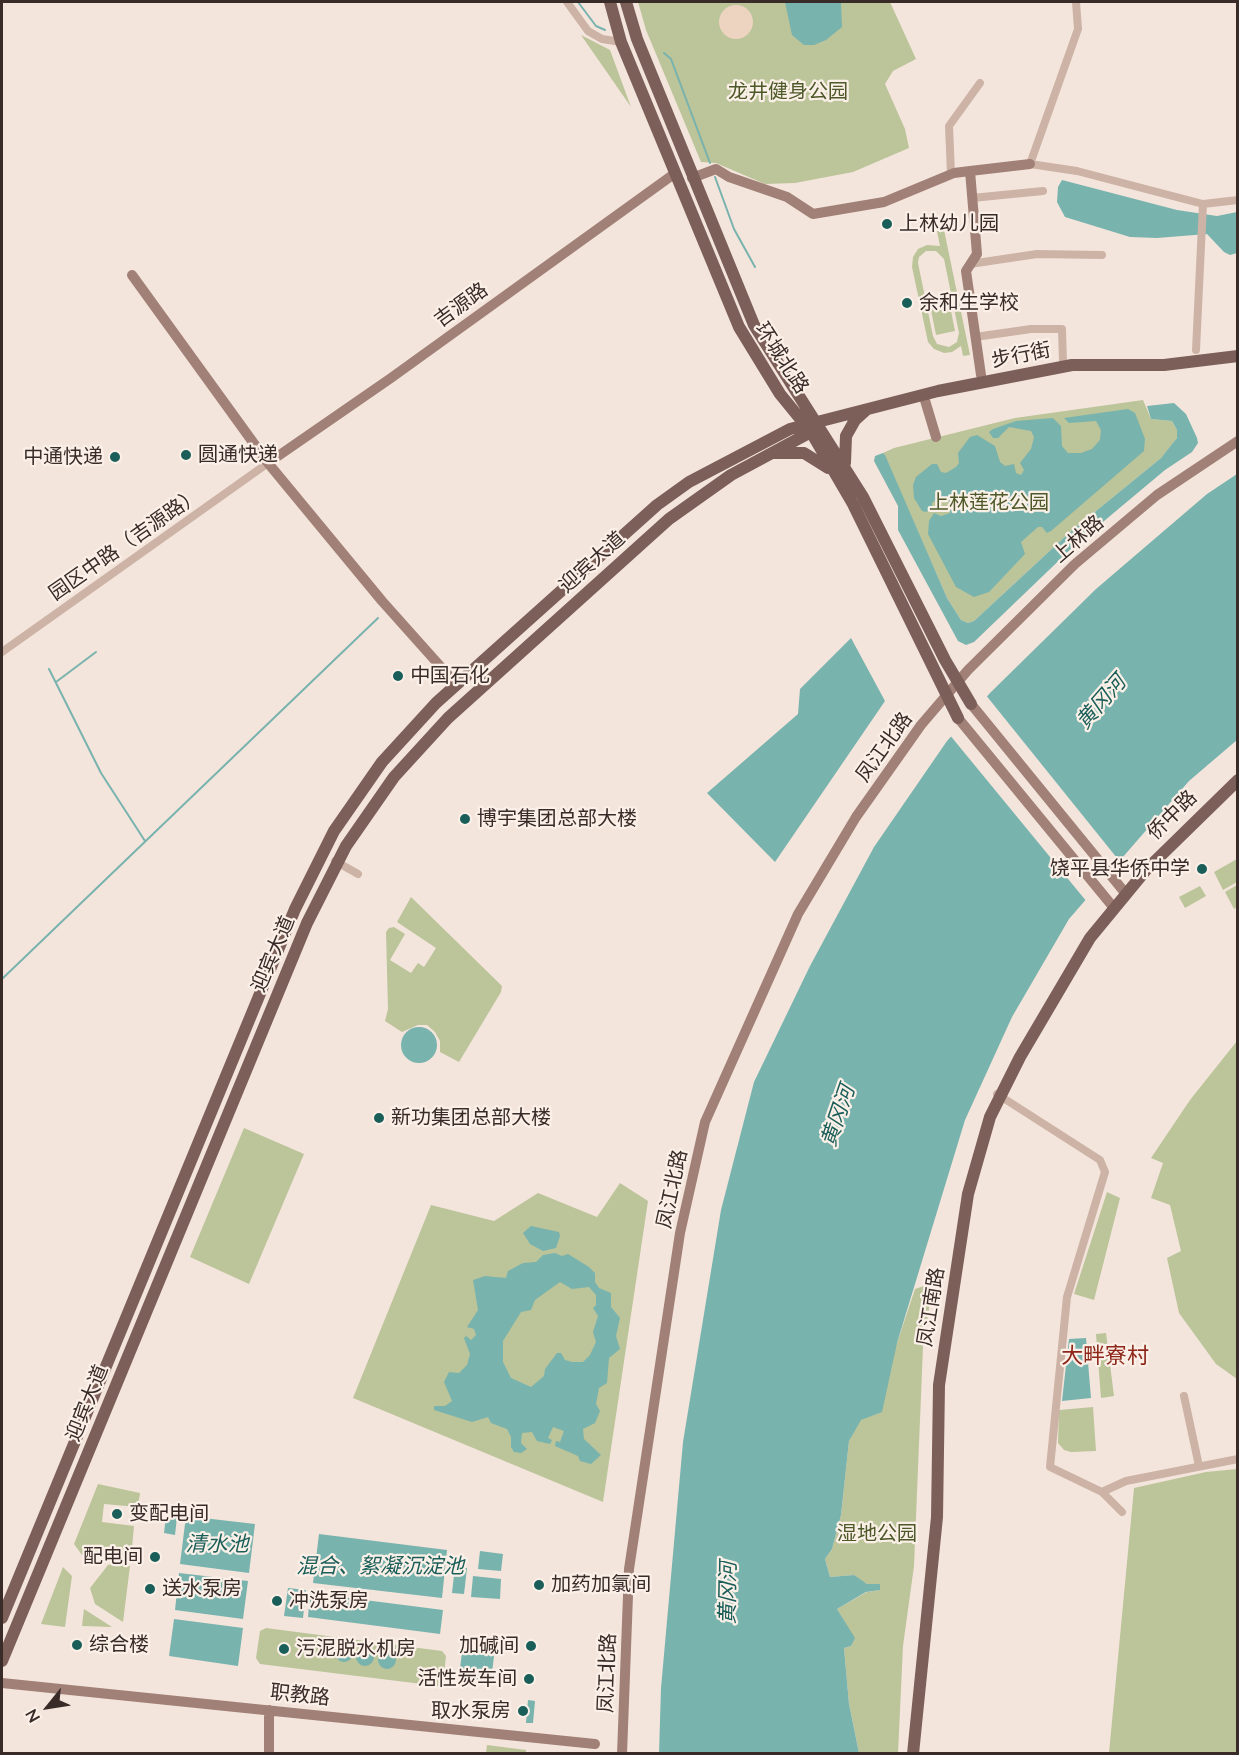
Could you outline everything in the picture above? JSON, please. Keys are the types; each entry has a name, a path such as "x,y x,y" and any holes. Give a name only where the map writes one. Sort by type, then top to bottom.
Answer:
{"main road":[{"name":"环城北路","path":"610,2 621,42 739,327 780,394 814,427"},
{"name":"环城北路","path":"626,2 637,39 692,178 754,325 842,474 853,504 958,718"},
{"path":"676,179 692,178"},
{"name":"步行街","path":"814,427 868,408 1072,365 1164,365 1238,356"},
{"path":"763,457 784,452 804,453 842,474 846,436 855,420 868,408"},
{"name":"迎宾大道","path":"2,1661 310,916 346,846 394,777 448,718 669,519 731,475 814,427"},
{"name":"迎宾大道","path":"2,1618 295,909 334,831 382,762 408,733 457,685 657,505 723,463 790,429 814,427"},
{"name":"环城北路","path":"842,474 863,497 971,704"},
{"path":"485,660 497,674"},
{"path":"408,733 422,746"},
{"name":"侨中路","path":"1114,909 1162,854 1238,780"},
{"path":"350,809 364,819"},
{"path":"295,909 310,916"},
{"name":"凤江南路","path":"914,1752 937,1517 939,1385 968,1194 990,1117 1020,1057 1090,938 1114,909"},
{"path":"140,1283 155,1290"}],"street":[{"path":"567,2 588,31 602,39 621,42"},
{"path":"1030,164 1078,29 1076,2"},
{"path":"951,174 949,126 980,83"},
{"path":"692,178 716,169 729,177 787,197 813,214 884,202 951,174 1030,164 1077,171 1203,208 1238,200"},
{"path":"970,171 977,254 966,272 981,375"},
{"name":"吉源路","path":"268,463 676,179"},
{"path":"972,198 1043,191"},
{"path":"1196,350 1203,208"},
{"path":"970,264 1037,254 1102,255"},
{"path":"132,275 268,463 382,602 457,685"},
{"path":"975,337 1030,329 1062,329 1063,362"},
{"path":"924,397 936,437"},
{"name":"上林路","path":"947,694 1084,557 1157,495 1238,441"},
{"name":"园区中路（吉源路）","path":"2,652 268,463"},
{"name":"凤江北路","path":"622,1754 629,1569 681,1233 705,1122 798,914 855,817 921,725 947,694"},
{"path":"971,704 1126,894"},
{"path":"958,718 1114,909"},
{"path":"335,861 358,873"},
{"path":"996,1093 1100,1161 1105,1172 1067,1297 1050,1467 1102,1492 1122,1512"},
{"path":"1184,1396 1199,1467"},
{"path":"1102,1492 1126,1481 1238,1459"},
{"name":"职教路","path":"2,1683 596,1744"},
{"path":"268,1754 269,1710"}],"green space":[{"name":"龙井健身公园","path":"638,2 890,2 916,59 893,71 885,84 905,129 909,148 853,172 795,183 765,184 716,163 701,162 646,30"},
{"path":"581,35 610,50 631,107"},
{"path":"944,230 970,355 963,356 961,346 952,352 944,353 934,349 928,342 912,267 913,257 918,249 927,245 940,246 937,231","holes":["926,251 936,251 944,259 959,333 957,342 949,347 937,344 933,336 918,263 919,257"]},
{"path":"948,296 955,331 936,335 929,300"},
{"name":"上林莲花公园","path":"1143,400 1151,419 1172,421 1177,430 1177,438 1172,445 1161,458 1069,533 974,621 968,623 961,620 947,598 883,453 894,448 1015,418"},
{"path":"1237,859 1237,882 1223,890 1214,872"},
{"path":"1237,885 1237,907 1234,909 1225,892"},
{"path":"1200,886 1206,896 1185,908 1179,897"},
{"path":"411,897 502,986 501,992 459,1062 440,1052 440,1041 427,1025 418,1025 402,1032 385,1021 388,1009 386,932 389,928 394,927 405,934 390,960 411,973 418,963 424,967 436,948 397,922"},
{"path":"1237,1041 1237,1379 1216,1364 1179,1313 1167,1258 1181,1251 1170,1205 1151,1198 1163,1163 1151,1158 1190,1100"},
{"path":"244,1128 304,1154 249,1284 190,1257"},
{"path":"620,1183 648,1201 603,1502 353,1398 431,1205 494,1221 538,1193 597,1217"},
{"path":"1107,1192 1120,1198 1094,1300 1074,1294"},
{"name":"湿地公园","path":"933,1283 923,1347 914,1566 903,1646 898,1753 859,1753 849,1704 844,1648 851,1646 854,1638 837,1609 867,1592 880,1590 859,1580 854,1575 830,1577 825,1559 832,1549 841,1515 849,1441 897,1343 915,1289"},
{"path":"1106,1333 1114,1396 1101,1398 1096,1334"},
{"path":"1093,1407 1096,1451 1064,1450 1058,1443 1059,1410"},
{"path":"1237,1469 1237,1753 1109,1753 1134,1488 1206,1472"},
{"path":"98,1484 140,1493 138,1507 104,1504 102,1522 134,1526 131,1558 88,1557 82,1555 74,1544"},
{"path":"116,1563 130,1566 123,1622 95,1604 90,1588 108,1565"},
{"path":"63,1567 72,1576 65,1627 41,1624"},
{"path":"84,1609 112,1627 82,1626"},
{"path":"266,1628 442,1651 446,1656 443,1683 438,1686 260,1664 256,1658 260,1631"},
{"path":"487,1745 526,1750 526,1753 486,1753"}],"shaded area":[{"path":"736,5 748,10 753,22 748,34 736,39 724,34 719,22 724,10"}],"water":[{"path":"785,2 841,2 842,27 826,40 814,45 804,45 792,35"},
{"path":"1062,180 1177,210 1217,216 1237,212 1237,253 1230,255 1224,252 1207,234 1157,238 1130,237 1065,217 1057,202 1058,187"},
{"path":"1174,403 1186,414 1197,438 1198,443 1192,452 1165,470 1073,547 974,642 966,645 958,641 898,530 898,506 874,461 875,456 883,453 885,455 947,598 961,620 968,623 974,621 1069,533 1161,458 1177,438 1177,430 1172,421 1151,419 1147,406"},
{"name":"上林莲花公园","path":"1128,409 1135,413 1145,439 1144,451 1051,531 1047,533 1042,527 1038,527 1021,542 1025,554 989,592 974,597 956,587 928,534 929,521 934,513 941,516 950,513 950,504 948,499 939,497 932,503 932,509 922,511 914,498 913,485 916,477 932,464 937,464 941,472 946,473 956,467 959,463 958,453 970,437 977,435 995,446 1000,462 1005,466 1014,464 1016,473 1021,475 1024,470 1020,463 1031,449 1034,437 1031,431 1009,427 998,438 993,438 989,432 993,429 1016,421 1053,418 1061,426 1062,446 1068,453 1081,453 1092,449 1100,440 1101,430 1096,421 1069,423 1064,418"},
{"name":"黄冈河","path":"1237,474 1237,740 1189,781 1069,919 1012,1017 965,1120 897,1343 882,1412 861,1420 849,1441 841,1515 832,1549 825,1559 830,1577 854,1575 867,1584 880,1584 880,1590 866,1592 837,1609 855,1638 851,1646 844,1648 849,1704 859,1753 659,1754 661,1688 683,1442 721,1210 754,1082 810,966 874,847 947,741 990,693 1096,589 1207,494"},
{"path":"851,638 885,701 775,862 707,793 798,714 800,689"},
{"path":"419,1027 432,1032 437,1045 432,1058 419,1063 406,1058 401,1045 406,1032"},
{"path":"531,1226 559,1232 556,1248 543,1251 530,1244 523,1233"},
{"path":"568,1254 589,1267 595,1273 595,1282 599,1288 611,1293 611,1307 620,1318 616,1336 620,1349 609,1358 607,1383 599,1388 596,1404 600,1411 595,1423 583,1429 584,1439 601,1455 591,1464 580,1461 578,1456 555,1446 556,1441 560,1442 564,1431 553,1427 548,1438 552,1440 550,1444 537,1441 532,1432 522,1433 521,1443 527,1449 521,1453 514,1452 507,1429 491,1423 488,1417 472,1422 434,1410 434,1406 445,1406 452,1401 444,1382 449,1372 459,1373 467,1365 470,1354 464,1338 466,1336 471,1340 476,1335 474,1329 467,1327 478,1310 473,1280 485,1276 506,1278 508,1271 523,1263 536,1262 543,1255","holes":["560,1282 572,1289 589,1287 596,1295 596,1305 593,1308 598,1316 593,1332 596,1342 590,1355 583,1362 572,1362 565,1360 561,1353 557,1353 545,1369 544,1376 531,1387 511,1378 503,1362 503,1341 521,1312 531,1310 535,1300"]},
{"path":"1086,1338 1091,1398 1062,1401 1069,1339"},
{"path":"167,1508 178,1509 175,1535 164,1533"},
{"name":"清水池","path":"186,1516 255,1524 249,1573 180,1564"},
{"name":"混合、絮凝沉淀池","path":"319,1534 447,1550 442,1598 313,1583"},
{"path":"480,1551 503,1554 501,1571 478,1569"},
{"path":"455,1566 467,1568 464,1594 452,1593"},
{"name":"清水池","path":"179,1573 248,1581 243,1619 175,1610"},
{"path":"473,1576 501,1579 500,1599 471,1597"},
{"path":"288,1588 306,1590 303,1618 284,1616"},
{"path":"310,1593 443,1610 440,1634 308,1617"},
{"path":"174,1619 243,1628 238,1666 169,1656"},
{"path":"340,1644 348,1644 353,1649 351,1660 340,1662 335,1657 335,1649"},
{"path":"361,1648 369,1648 374,1653 372,1664 361,1666 356,1661 356,1653"},
{"path":"383,1651 391,1651 396,1656 394,1667 383,1669 378,1664 378,1656"},
{"path":"462,1652 494,1656 491,1681 459,1677"},
{"path":"528,1700 535,1701 533,1723 526,1723"}],"pier":[{"path":"985,694 1121,863 1087,902 949,734"}],"waterway":[{"path":"578,2 596,26 605,30"},
{"path":"664,53 671,59 710,163"},
{"path":"715,177 734,229 755,267"},
{"path":"2,979 378,618"},
{"path":"56,682 96,652"},
{"path":"49,669 101,773 145,841"}],"place":[{"name":"上林幼儿园","path":"887,224"},
{"name":"余和生学校","path":"907,303"},
{"name":"圆通快递","path":"186,455"},
{"name":"中通快递","path":"115,457"},
{"name":"中国石化","path":"398,676"},
{"name":"博宇集团总部大楼","path":"465,819"},
{"name":"饶平县华侨中学","path":"1202,869"},
{"name":"新功集团总部大楼","path":"379,1118"},
{"name":"变配电间","path":"117,1514"},
{"name":"配电间","path":"155,1557"},
{"name":"加药加氯间","path":"539,1585"},
{"name":"送水泵房","path":"150,1589"},
{"name":"冲洗泵房","path":"277,1601"},
{"name":"综合楼","path":"77,1645"},
{"name":"加碱间","path":"531,1646"},
{"name":"污泥脱水机房","path":"284,1649"},
{"name":"活性炭车间","path":"529,1679"},
{"name":"取水泵房","path":"523,1711"}],"district":[{"name":"大畔寮村","path":"1105,1356"}]}
